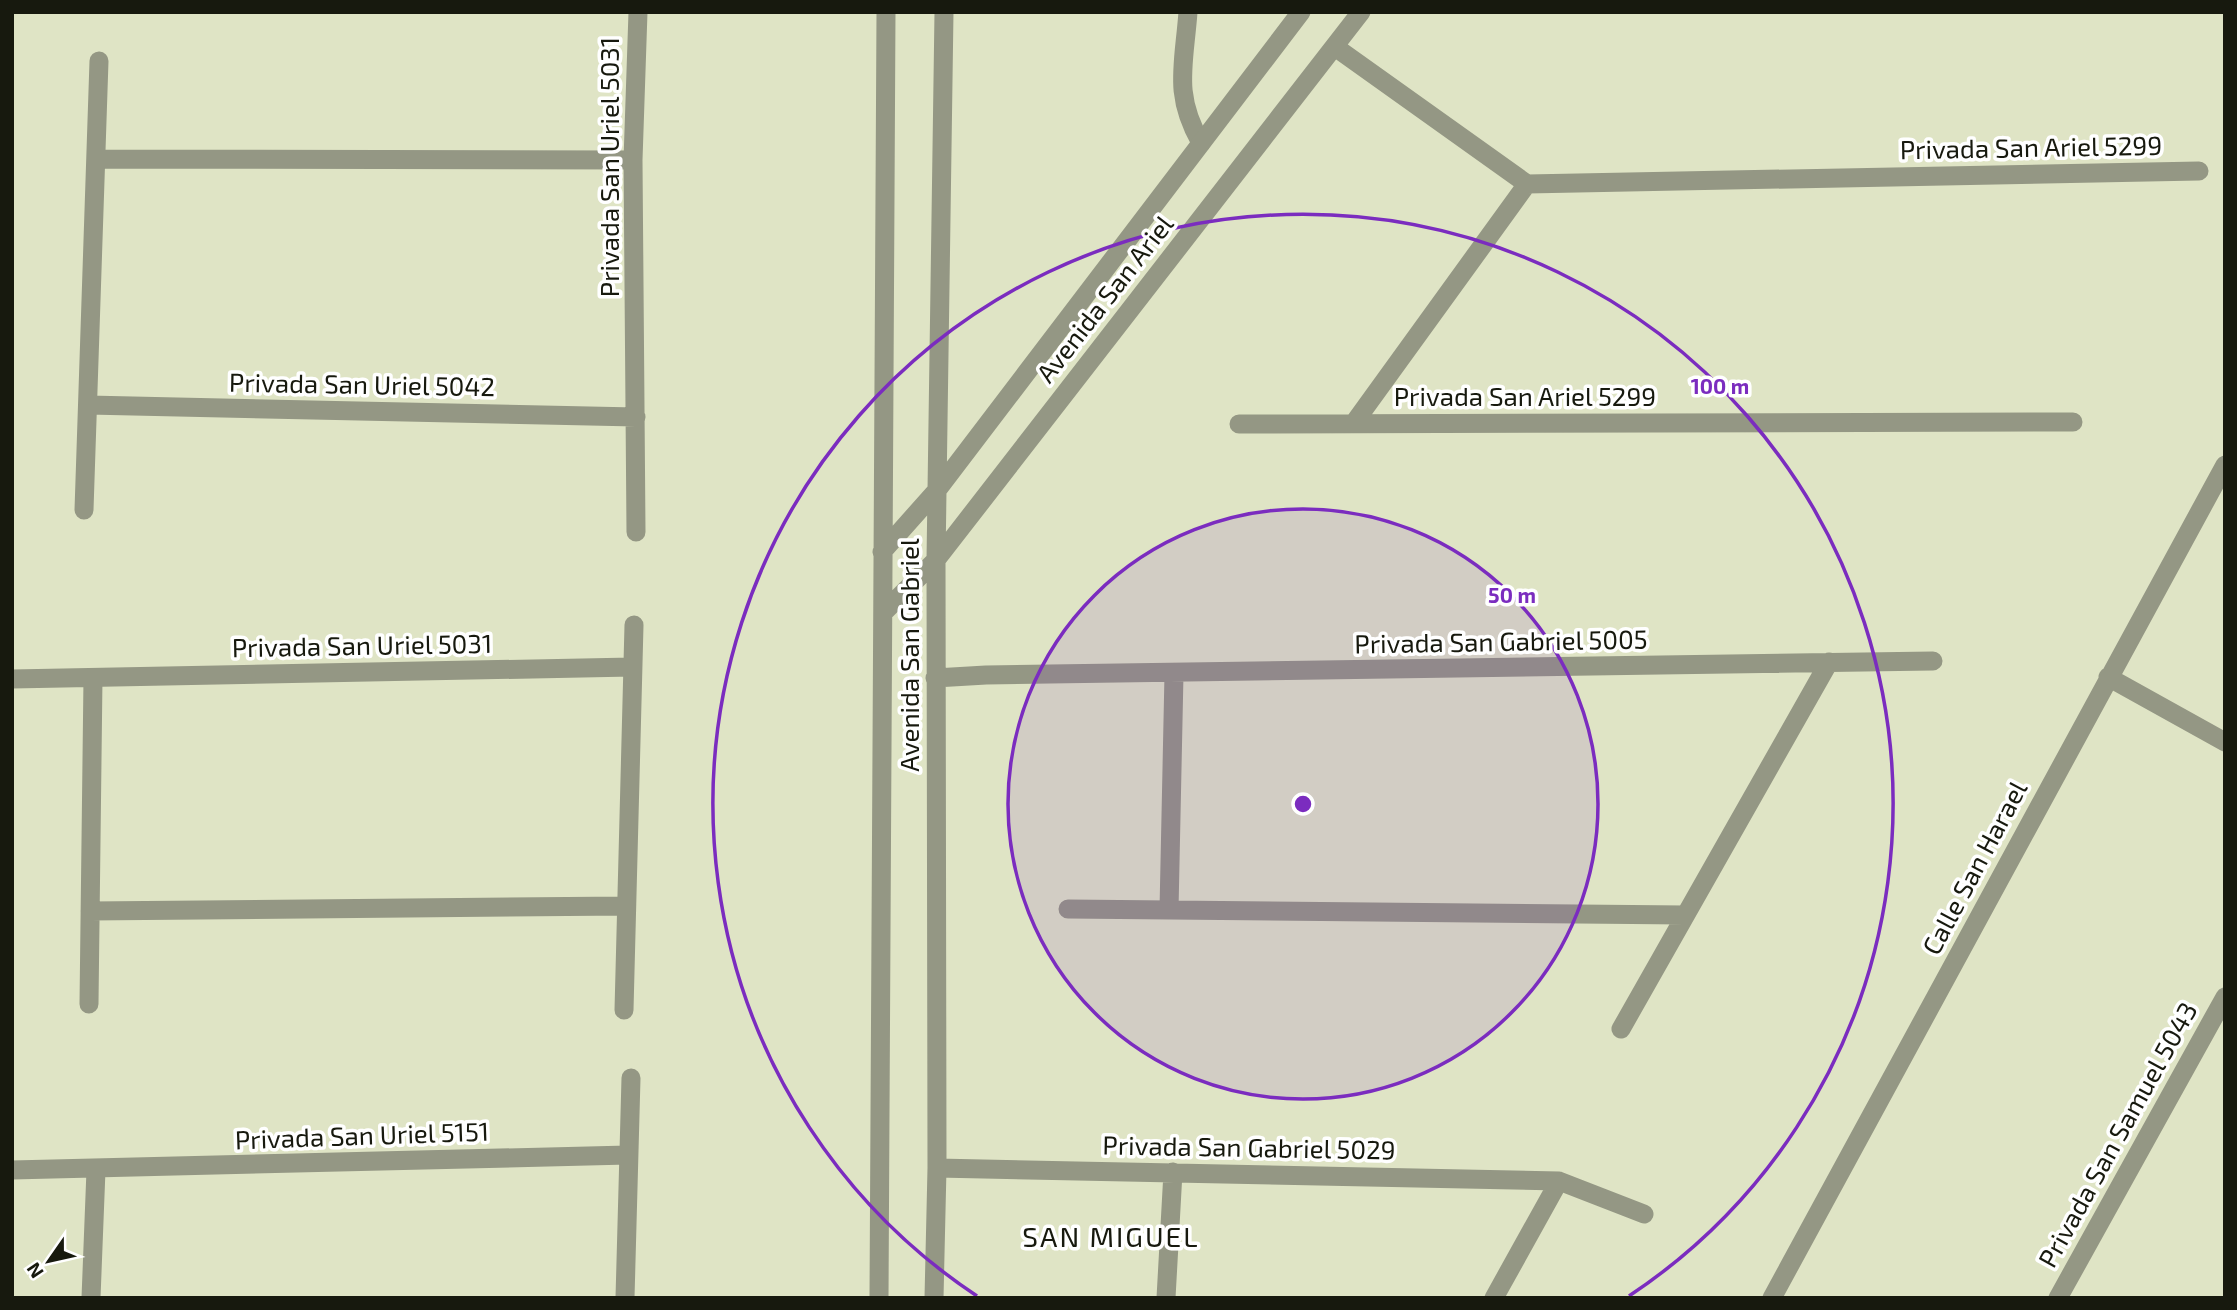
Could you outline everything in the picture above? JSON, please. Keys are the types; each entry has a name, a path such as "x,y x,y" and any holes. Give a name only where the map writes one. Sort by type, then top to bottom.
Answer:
{"street":[{"name":"Privada San Uriel 5031","path":"636,532 633,160 638,12"},
{"name":"Avenida San Gabriel","path":"879,1298 886,12"},
{"name":"Avenida San Gabriel","path":"934,1298 937,1168 935,678 944,12"},
{"path":"1188,12 1182,97 1187,117 1202,143"},
{"name":"Avenida San Ariel","path":"882,552 938,489 1301,12"},
{"name":"Avenida San Ariel","path":"883,613 936,560 1361,12"},
{"path":"1335,47 1527,184"},
{"path":"85,510 99,61"},
{"path":"96,159 633,160"},
{"name":"Privada San Ariel 5299","path":"1354,423 1527,184 2199,171"},
{"name":"Privada San Uriel 5042","path":"88,405 636,417"},
{"name":"Privada San Ariel 5299","path":"1239,424 2073,422"},
{"name":"Calle San Harael","path":"1772,1298 2225,465"},
{"path":"624,1010 634,625"},
{"name":"Privada San Gabriel 5005","path":"935,678 986,675 1933,661"},
{"path":"1620,1029 1829,662"},
{"name":"Privada San Uriel 5031","path":"12,679 632,667"},
{"path":"1169,910 1174,674"},
{"path":"2108,677 2225,742"},
{"path":"89,1004 93,678"},
{"path":"90,911 626,906"},
{"path":"1068,909 1685,915"},
{"name":"Privada San Samuel 5043","path":"2057,1298 2225,997"},
{"path":"625,1298 631,1079"},
{"name":"Privada San Uriel 5151","path":"12,1170 628,1155"},
{"name":"Privada San Gabriel 5029","path":"937,1168 1559,1181 1644,1214"},
{"path":"91,1298 96,1170"},
{"path":"1166,1298 1173,1172"},
{"path":"1494,1298 1559,1181"}],"district":[{"name":"SAN MIGUEL","path":"1111,1237"}]}
